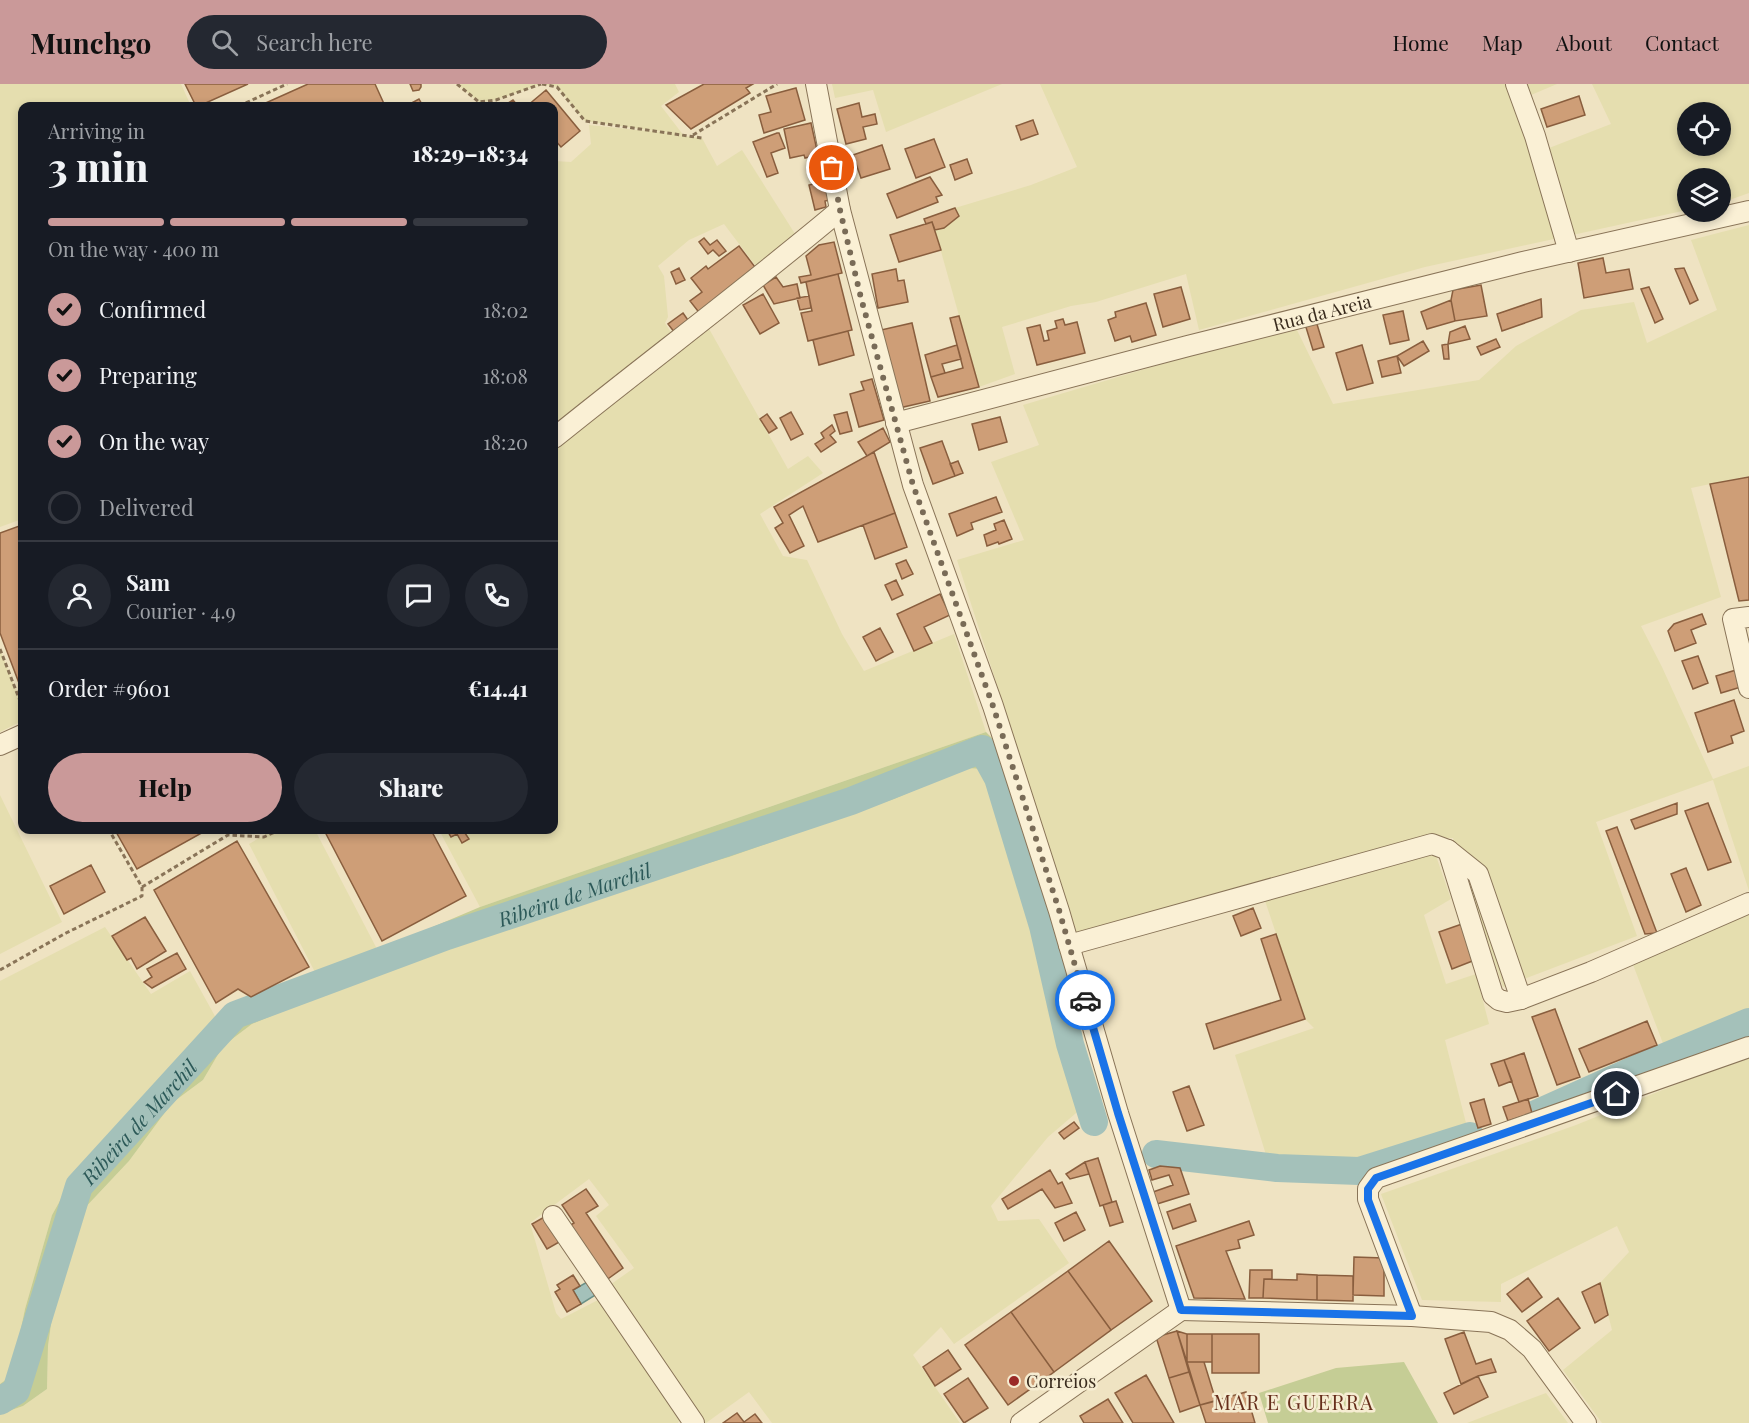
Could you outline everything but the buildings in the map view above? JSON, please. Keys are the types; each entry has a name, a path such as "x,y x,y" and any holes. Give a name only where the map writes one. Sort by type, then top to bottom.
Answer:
{"street":[{"path":"816,84 840,210 913,485 993,706 1181,1310"},
{"path":"1516,84 1535,136 1569,252"},
{"path":"558,435 669,345 779,262 840,210"},
{"name":"Rua da Areia","path":"896,423 1188,346 1569,252 1749,211"},
{"path":"1749,617 1733,620 1749,688"},
{"path":"0,745 18,737"},
{"path":"1069,945 1432,844 1448,850 1478,874 1521,999 1591,972 1749,903"},
{"path":"1412,1316 1368,1200 1368,1189 1376,1178 1749,1047"},
{"path":"553,1216 694,1423"},
{"path":"1022,1423 1181,1310 1412,1316 1491,1322 1510,1330 1532,1349 1586,1423"}],"path":[{"path":"248,102 287,84"},
{"path":"457,84 479,102 496,100 541,84 557,87 585,121 702,138"},
{"path":"692,136 777,84"},
{"path":"0,648 18,695"},
{"path":"0,970 66,933 142,896 142,887 111,834"},
{"path":"142,887 228,834 264,837 270,834"}],"shaded area":[{"path":"0,84 181,84 189,102 18,102 18,520 0,527"},
{"path":"457,84 541,84 496,100 479,102"},
{"path":"542,84 675,84 679,92 661,106 684,136 702,138 717,166 742,150 797,237 758,269 724,224 689,240 658,266 664,276 668,317 665,323 672,334 593,397 558,421 558,161 571,162 591,144 589,125 677,134 585,121 557,87"},
{"path":"832,84 1002,84 886,132 873,90 835,98"},
{"path":"1040,84 1507,84 1531,155 1611,124 1592,84 1749,84 1749,193 1731,199 1731,168 1677,168 1677,212 1425,267 1199,330 1186,274 1096,302 1071,306 1002,327 1015,374 979,387 935,230 944,228 959,216 955,208 1031,185 1077,167"},
{"path":"1525,84 1557,84 1531,95"},
{"path":"1749,225 1749,476 1691,488 1721,597 1641,626 1713,779 1749,766 1749,891 1713,780 1596,822 1637,936 1503,987 1453,838 1417,838 1074,934 957,560 1024,540 991,462 1039,445 1023,405 1203,352 1297,330 1333,404 1479,380 1516,346 1581,310 1634,302 1647,343 1717,310 1691,240"},
{"path":"708,327 788,469 808,456 823,473 760,514 783,556 807,560 842,634 864,671 954,634 986,732 480,907 441,834 558,834 558,445"},
{"path":"0,649 18,696 18,723 0,732"},
{"path":"1002,759 1096,1096 1048,1137 991,1206 998,1221 1039,1219 1069,1263 954,1344 941,1327 913,1355 960,1423 772,1423 749,1392 706,1423 702,1423 607,1287 634,1268 596,1216 609,1205 589,1179 530,1223 556,1313 561,1319 600,1299 681,1416 678,1423 0,1423 0,1414 23,1406 47,1389 48,1346 55,1296 82,1211 129,1161 172,1103 203,1080 223,1046 252,1024 375,973 576,902 729,857 894,799 967,768 982,769"},
{"path":"0,795 62,922 0,954"},
{"path":"266,834 317,834 377,949 317,976 249,844"},
{"path":"1435,853 1451,899 1424,915 1446,984 1476,974 1489,1024 1445,1040 1466,1123 1357,1162 1267,1158 1235,1055 1314,1028 1305,1019 1263,895"},
{"path":"1749,912 1749,1010 1664,1046 1632,962"},
{"path":"105,927 151,994 190,971 216,1018 71,1181 52,1215 25,1309 11,1377 0,1384 0,981"},
{"path":"1749,1055 1749,1423 1602,1423 1563,1370 1612,1330 1600,1283 1629,1252 1617,1226 1501,1284 1501,1302 1422,1300 1381,1194 1576,1125"},
{"path":"1546,1393 1568,1423 1467,1423"}],"green space":[{"path":"986,732 995,741 1002,759 982,769 967,768 894,799 729,857 576,902 375,973 252,1024 223,1046 203,1080 172,1103 129,1161 82,1211 55,1296 48,1346 47,1389 23,1406 0,1414 0,1384 11,1376 25,1309 52,1215 71,1181 216,1018 241,1003 317,976 480,907"},
{"path":"1404,1362 1438,1423 1268,1423 1259,1393 1336,1368"}],"water":[{"path":"589,1281 597,1294 581,1304 573,1290"}],"waterway":[{"name":"Ribeira de Marchil","path":"0,1401 16,1391 79,1186 235,1015 447,936 851,801 982,749 998,778 1043,926 1070,1044 1094,1122"},
{"path":"1525,1119 1749,1022"},
{"path":"1156,1154 1277,1168 1359,1171 1470,1136"}],"way so far":[{"path":"832,168 861,298 913,485 993,706 1059,910 1085,1000"}],"place":[{"name":"Correios","path":"1014,1381"}],"district":[{"name":"MAR E GUERRA","path":"1294,1401"}],"route":[{"path":"1085,1000 1118,1113 1181,1310 1412,1316 1368,1200 1368,1189 1376,1178 1617,1094"}]}
